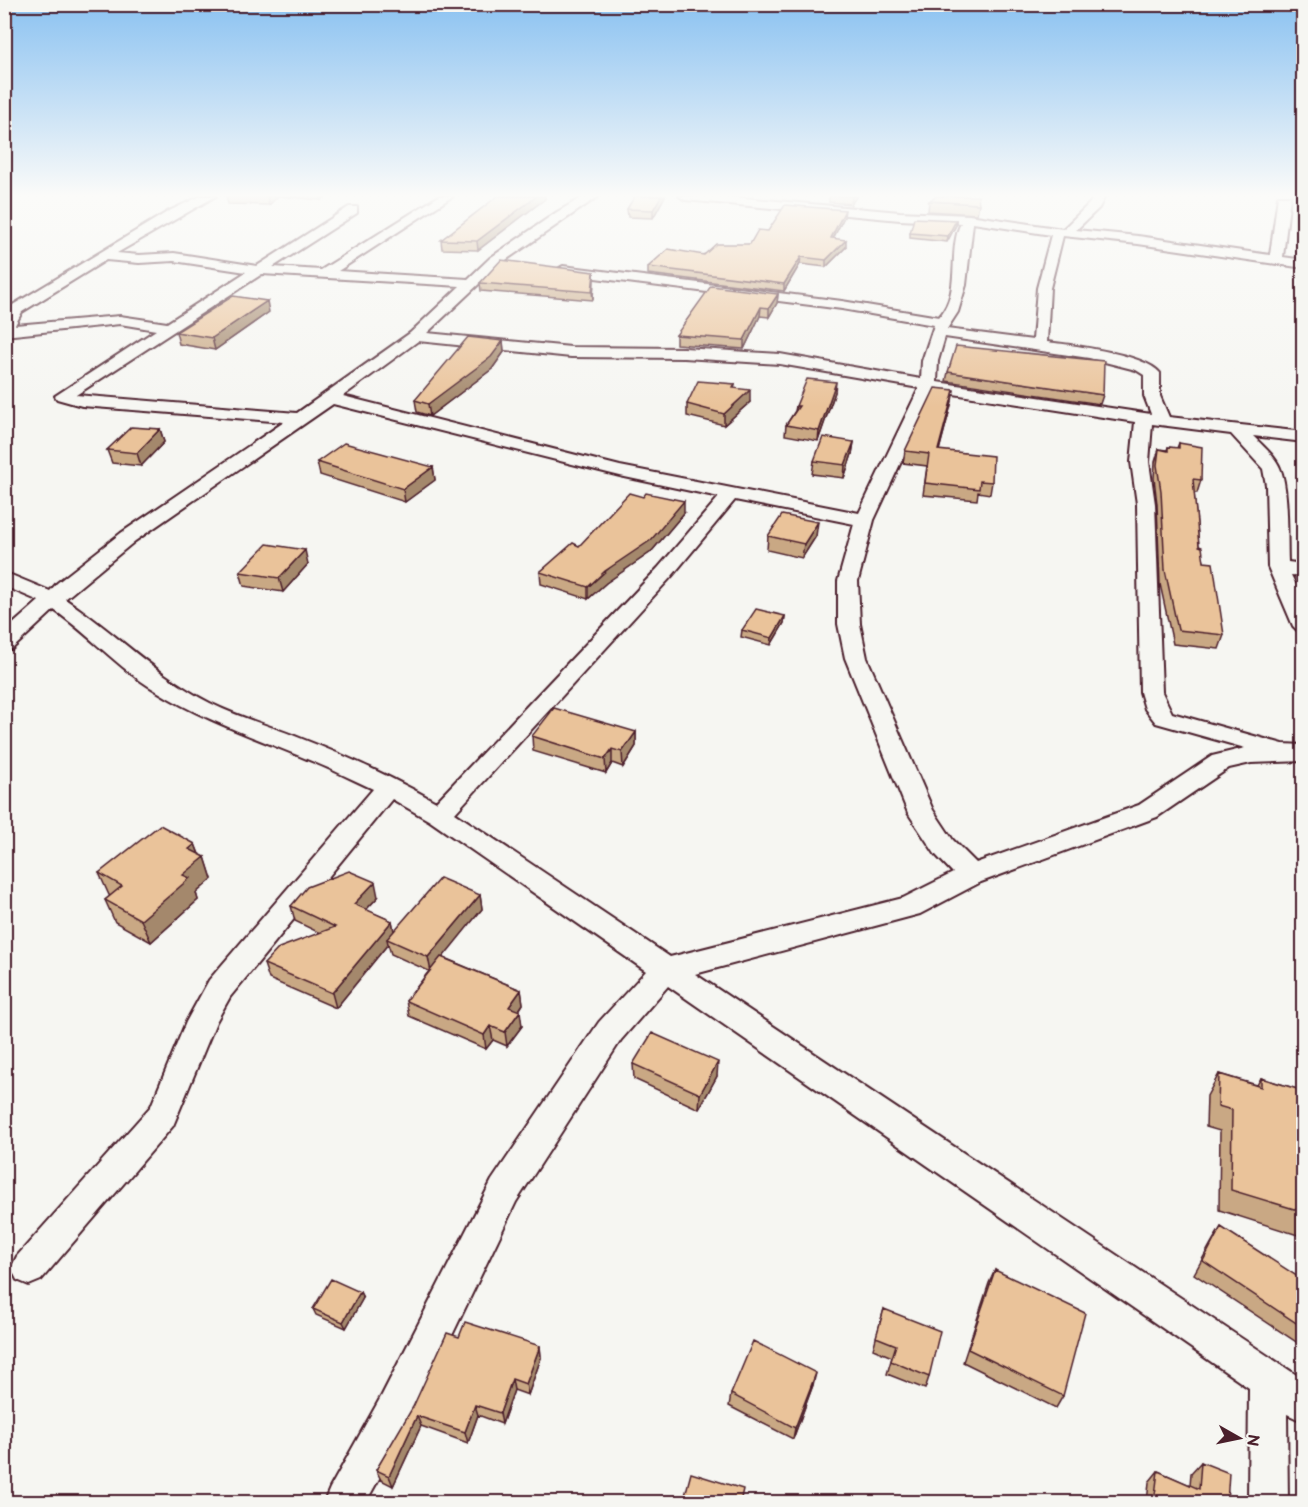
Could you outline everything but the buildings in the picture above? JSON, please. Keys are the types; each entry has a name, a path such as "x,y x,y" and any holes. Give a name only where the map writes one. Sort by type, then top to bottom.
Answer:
{"street":[{"path":"87,266 16,309 6,331 120,320 169,328"},
{"path":"233,266 322,275 472,283"},
{"path":"262,266 63,396 82,401 298,418"},
{"path":"322,275 336,266"},
{"path":"4,644 53,600 64,587 128,537 330,398 415,336 489,266"},
{"path":"960,266 956,296 951,312 941,327 930,361 929,385 865,520 848,581 849,624 856,658 921,813 944,847 972,875"},
{"path":"1040,345 1040,323 1047,266"},
{"path":"550,268 842,305 941,327 1113,358 1150,369 1153,377 1153,419 1140,462 1146,504 1151,692 1157,709 1164,718 1295,752"},
{"path":"415,336 571,352 742,355 829,366 929,385 1153,419 1304,437"},
{"path":"330,398 620,471 865,520"},
{"path":"1237,429 1262,455 1272,470 1275,485 1278,567 1304,626"},
{"path":"439,815 665,572 732,493"},
{"path":"1278,567 1304,570"},
{"path":"4,578 53,600 87,623 121,654 160,684 204,709 323,756 389,786 439,815 1304,1403"},
{"path":"344,1503 396,1409 504,1191 610,1031 664,970 910,907 972,875 1148,811 1221,762 1251,755 1295,752"},
{"path":"29,1268 162,1116 196,1035 217,993 237,966 389,786"},
{"path":"1268,1378 1269,1503"}]}
